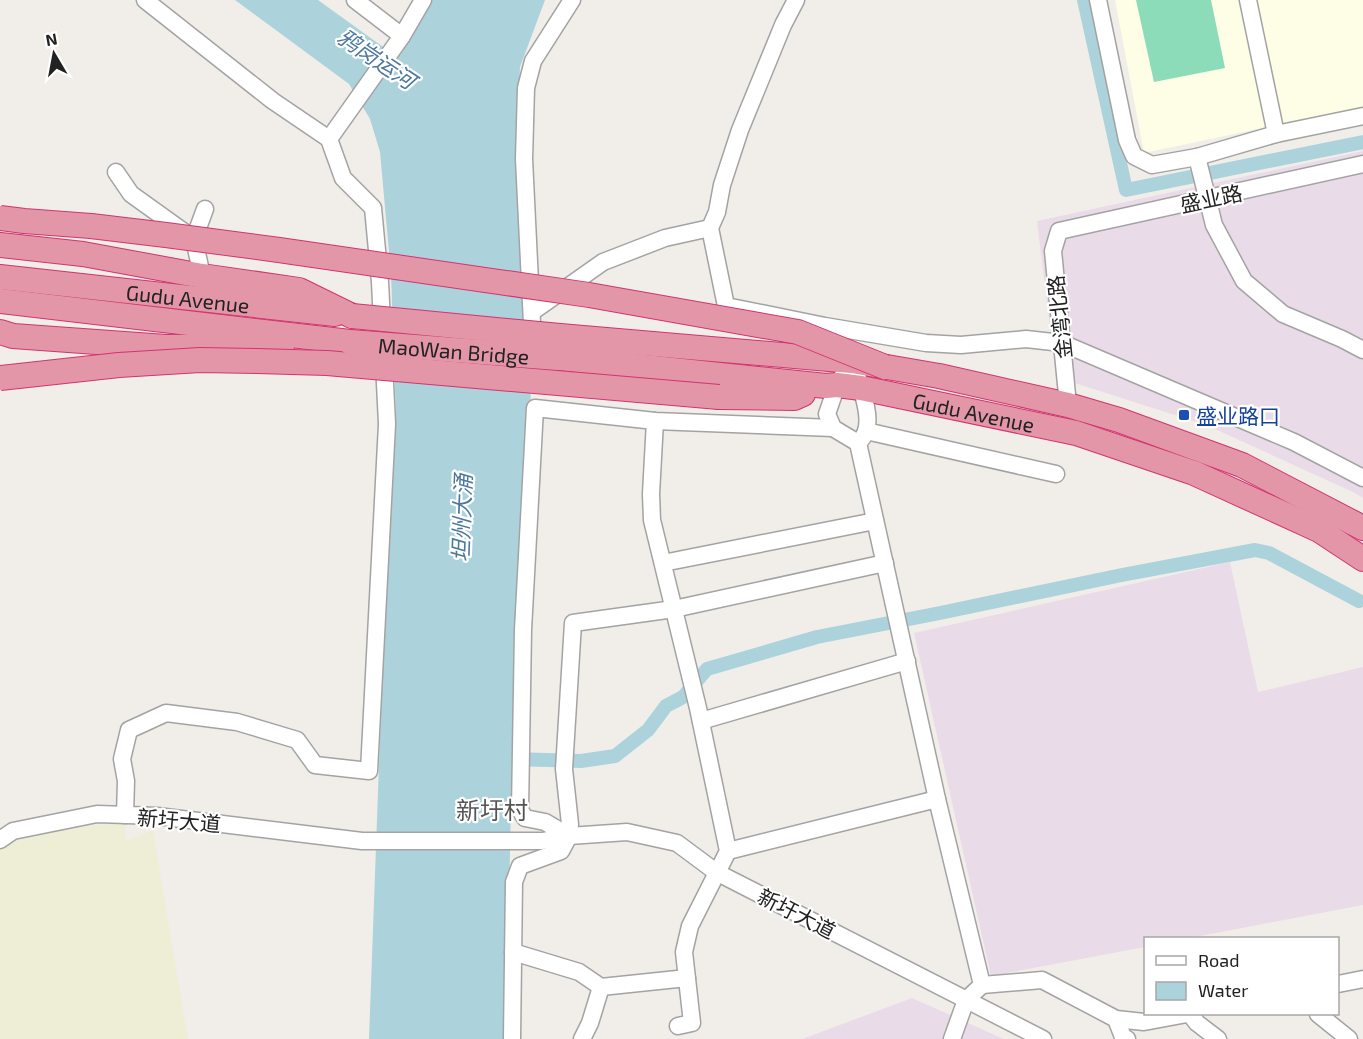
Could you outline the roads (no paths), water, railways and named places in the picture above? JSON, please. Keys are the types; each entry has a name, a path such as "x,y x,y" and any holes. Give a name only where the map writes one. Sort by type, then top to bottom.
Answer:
{"highway":[{"path":"0,218 91,226 211,241 589,295 798,332 885,367"},
{"path":"0,246 83,254 202,276 299,290 352,316"},
{"name":"Gudu Avenue","path":"0,277 352,316"},
{"name":"Gudu Avenue","path":"0,300 350,342"},
{"name":"MaoWan Bridge","path":"352,316 559,347"},
{"path":"0,332 13,336 166,347 322,346 350,342"},
{"name":"MaoWan Bridge","path":"350,342 559,347"},
{"name":"Gudu Avenue","path":"559,347 852,361 939,376 1068,405 1119,420 1242,465 1363,528"},
{"name":"Gudu Avenue","path":"559,347 831,386 861,388 1076,434 1194,473 1319,530 1363,559"},
{"path":"0,378 120,365 200,360 316,362 719,397 794,398 831,386"}],"street":[{"path":"125,815 126,781 122,759 129,730 166,713 237,722 297,740 315,765 369,771 387,424 380,282 373,208 343,178 329,139 273,100 145,0"},
{"path":"355,0 399,41"},
{"path":"329,139 399,41 423,0"},
{"path":"569,836 545,822 525,818 520,810 523,630 535,408 524,159 526,88 533,61 572,0"},
{"path":"796,0 783,25 740,130 722,185 717,212 710,228 726,306 926,343 961,345 1026,339 1062,343 1294,442 1363,478"},
{"path":"1098,0 1127,141 1134,156 1152,165 1197,157 1276,134 1363,116"},
{"path":"1248,0 1276,134"},
{"path":"1197,157 1214,225 1244,281 1282,314 1363,350"},
{"name":"盛业路","path":"1059,231 1363,164"},
{"path":"116,172 131,194 194,239"},
{"path":"202,276 194,239 205,208"},
{"path":"532,312 603,262 665,238 710,228"},
{"name":"金湾北路","path":"1059,231 1053,251 1068,405"},
{"path":"834,428 827,414 831,386 852,361"},
{"path":"852,361 867,412 862,437 875,521 937,799 982,985"},
{"path":"535,408 655,421 834,428 862,437 1056,474"},
{"path":"655,421 652,520 701,721 728,851 690,926 684,952 692,1023 678,1026"},
{"path":"663,563 875,521"},
{"path":"512,1039 514,882 520,866 561,850 569,836 570,824 564,770 573,623 674,609 885,563"},
{"path":"701,721 907,662"},
{"path":"728,851 937,799"},
{"name":"新圩大道","path":"0,840 13,831 97,814 157,816 362,841 542,841 569,836 627,832 676,843 716,872 1043,1039"},
{"path":"513,952 579,972 601,987 687,978"},
{"path":"1339,984 1363,979"},
{"path":"952,1039 966,1000 982,985 1042,980 1116,1019 1144,1022 1183,1015"},
{"path":"582,1039 590,1023 601,987"},
{"path":"1190,1015 1218,1039"},
{"path":"1319,1015 1349,1039"},
{"path":"1116,1019 1123,1037 1127,1039"}],"water":[{"path":"235,0 318,0 397,57 431,0 545,0 520,67 518,119 521,241 531,402 512,759 506,1039 369,1039 383,654 396,416 391,274 380,152 370,119 349,84"}],"waterway":[{"path":"1084,0 1126,190 1363,142"},
{"path":"512,759 581,761 615,756 648,730 666,706 683,697 707,669 817,637 1255,550 1269,553 1359,601"}],"place":[{"name":"盛业路口","path":"1184,415"}],"district":[{"name":"新圩村","path":"492,809"}],"water label":[{"name":"鸦岗运河","path":"377,58"},
{"name":"坦州大涌","path":"461,518"}]}
